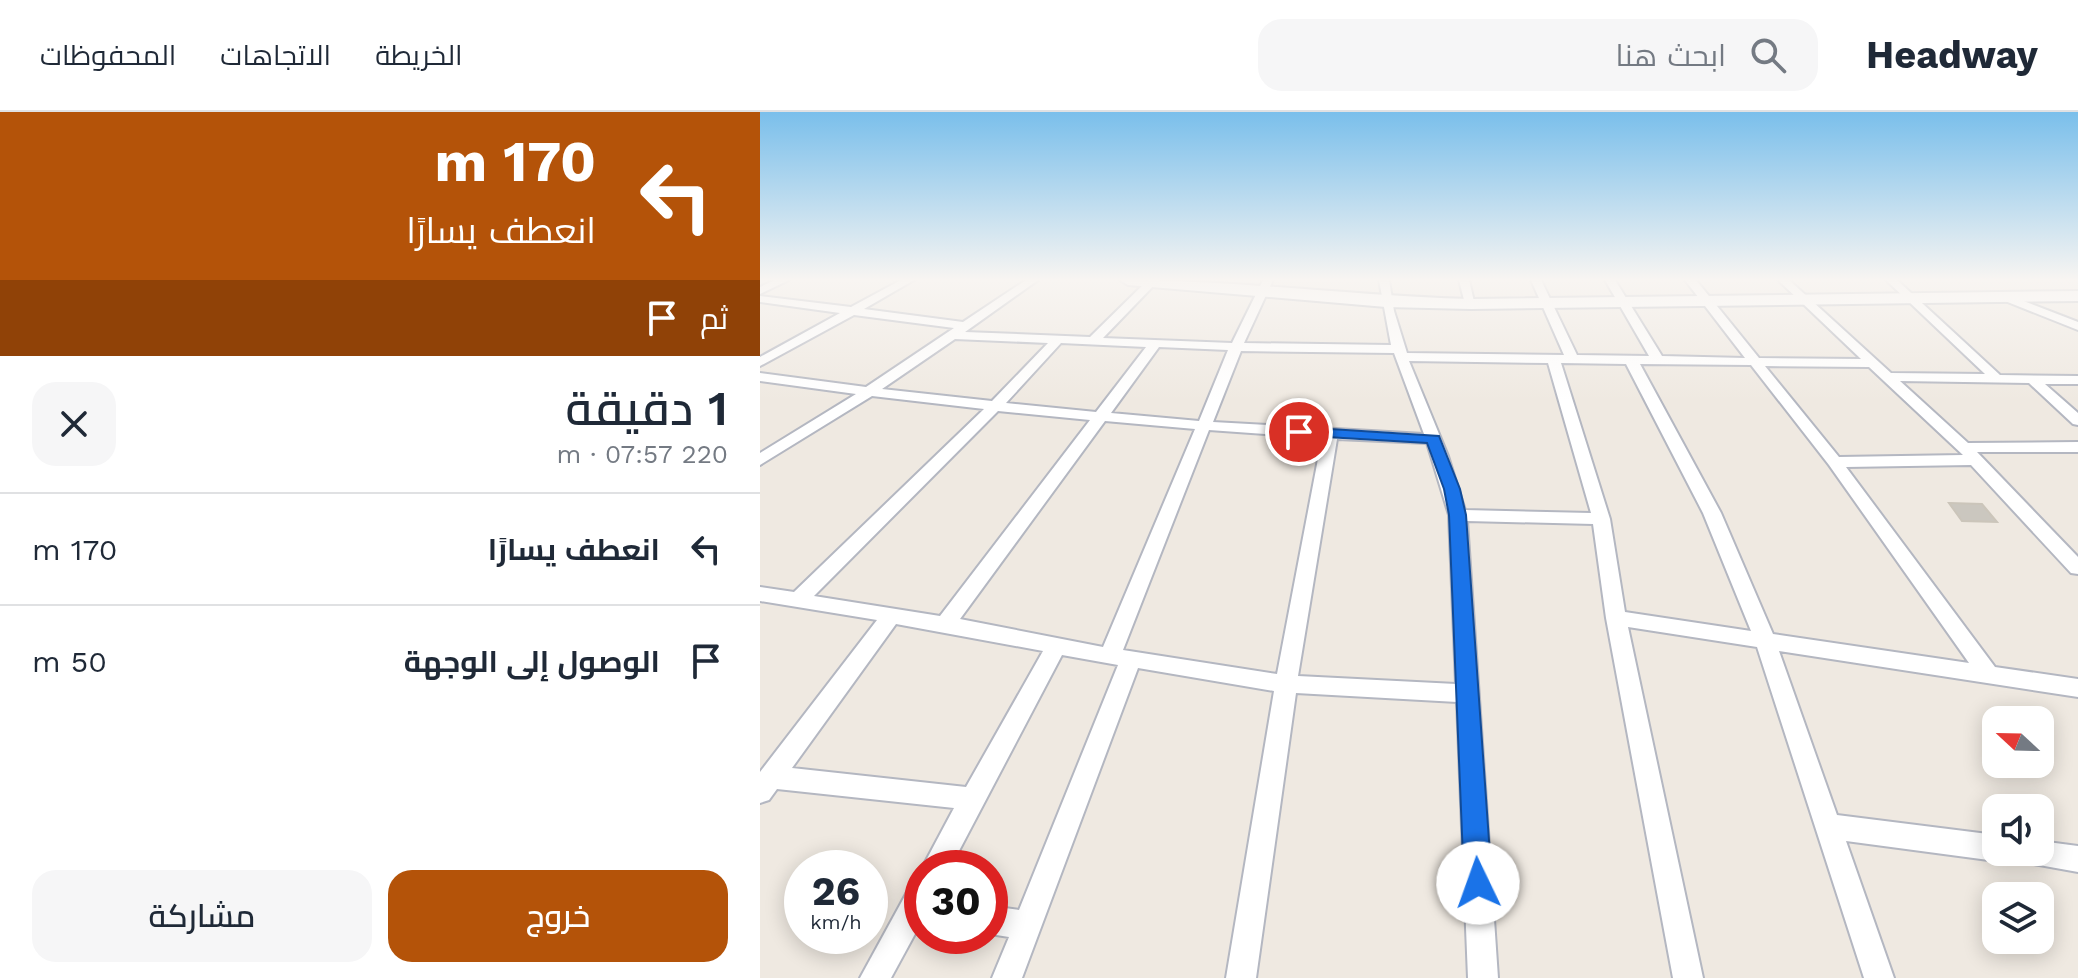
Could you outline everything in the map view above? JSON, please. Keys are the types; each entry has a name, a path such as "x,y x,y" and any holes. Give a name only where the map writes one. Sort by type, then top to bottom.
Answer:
{"street":[{"path":"760,362 836,320"},
{"path":"924,320 966,326"},
{"path":"760,460 974,320"},
{"path":"1093,341 1113,320"},
{"path":"1007,978 1204,423 1249,320"},
{"path":"1391,320 1400,353 1452,489 1458,515 1483,978"},
{"path":"1552,320 1601,519 1616,618 1688,978"},
{"path":"1634,320 1658,361"},
{"path":"1721,320 1835,462 1990,676"},
{"path":"1826,320 1964,448 2078,568"},
{"path":"1934,320 1996,378"},
{"path":"952,335 1563,359 1873,363"},
{"path":"799,599 997,404 1058,339"},
{"path":"945,624 1155,344"},
{"path":"1631,360 1712,513 1766,642 1879,978"},
{"path":"760,377 868,392 1103,415 1330,435 1433,439"},
{"path":"1889,377 2078,380"},
{"path":"2032,379 2078,421"},
{"path":"1241,978 1286,684 1330,435"},
{"path":"1964,448 2078,447"},
{"path":"1835,462 1975,460"},
{"path":"1458,515 1601,519"},
{"path":"760,594 1286,684 1468,694"},
{"path":"765,784 891,616"},
{"path":"1616,618 2078,688"},
{"path":"945,850 1056,647"},
{"path":"765,784 973,799"},
{"path":"1828,826 1982,846"},
{"path":"2054,856 2078,859"},
{"path":"1008,922 1027,925"},
{"path":"875,978 904,930"}],"building":[{"path":"1949,503 1982,504 1997,522 1962,521"}],"route":[{"path":"1299,432 1433,439 1452,489 1458,515 1478,883"}]}
